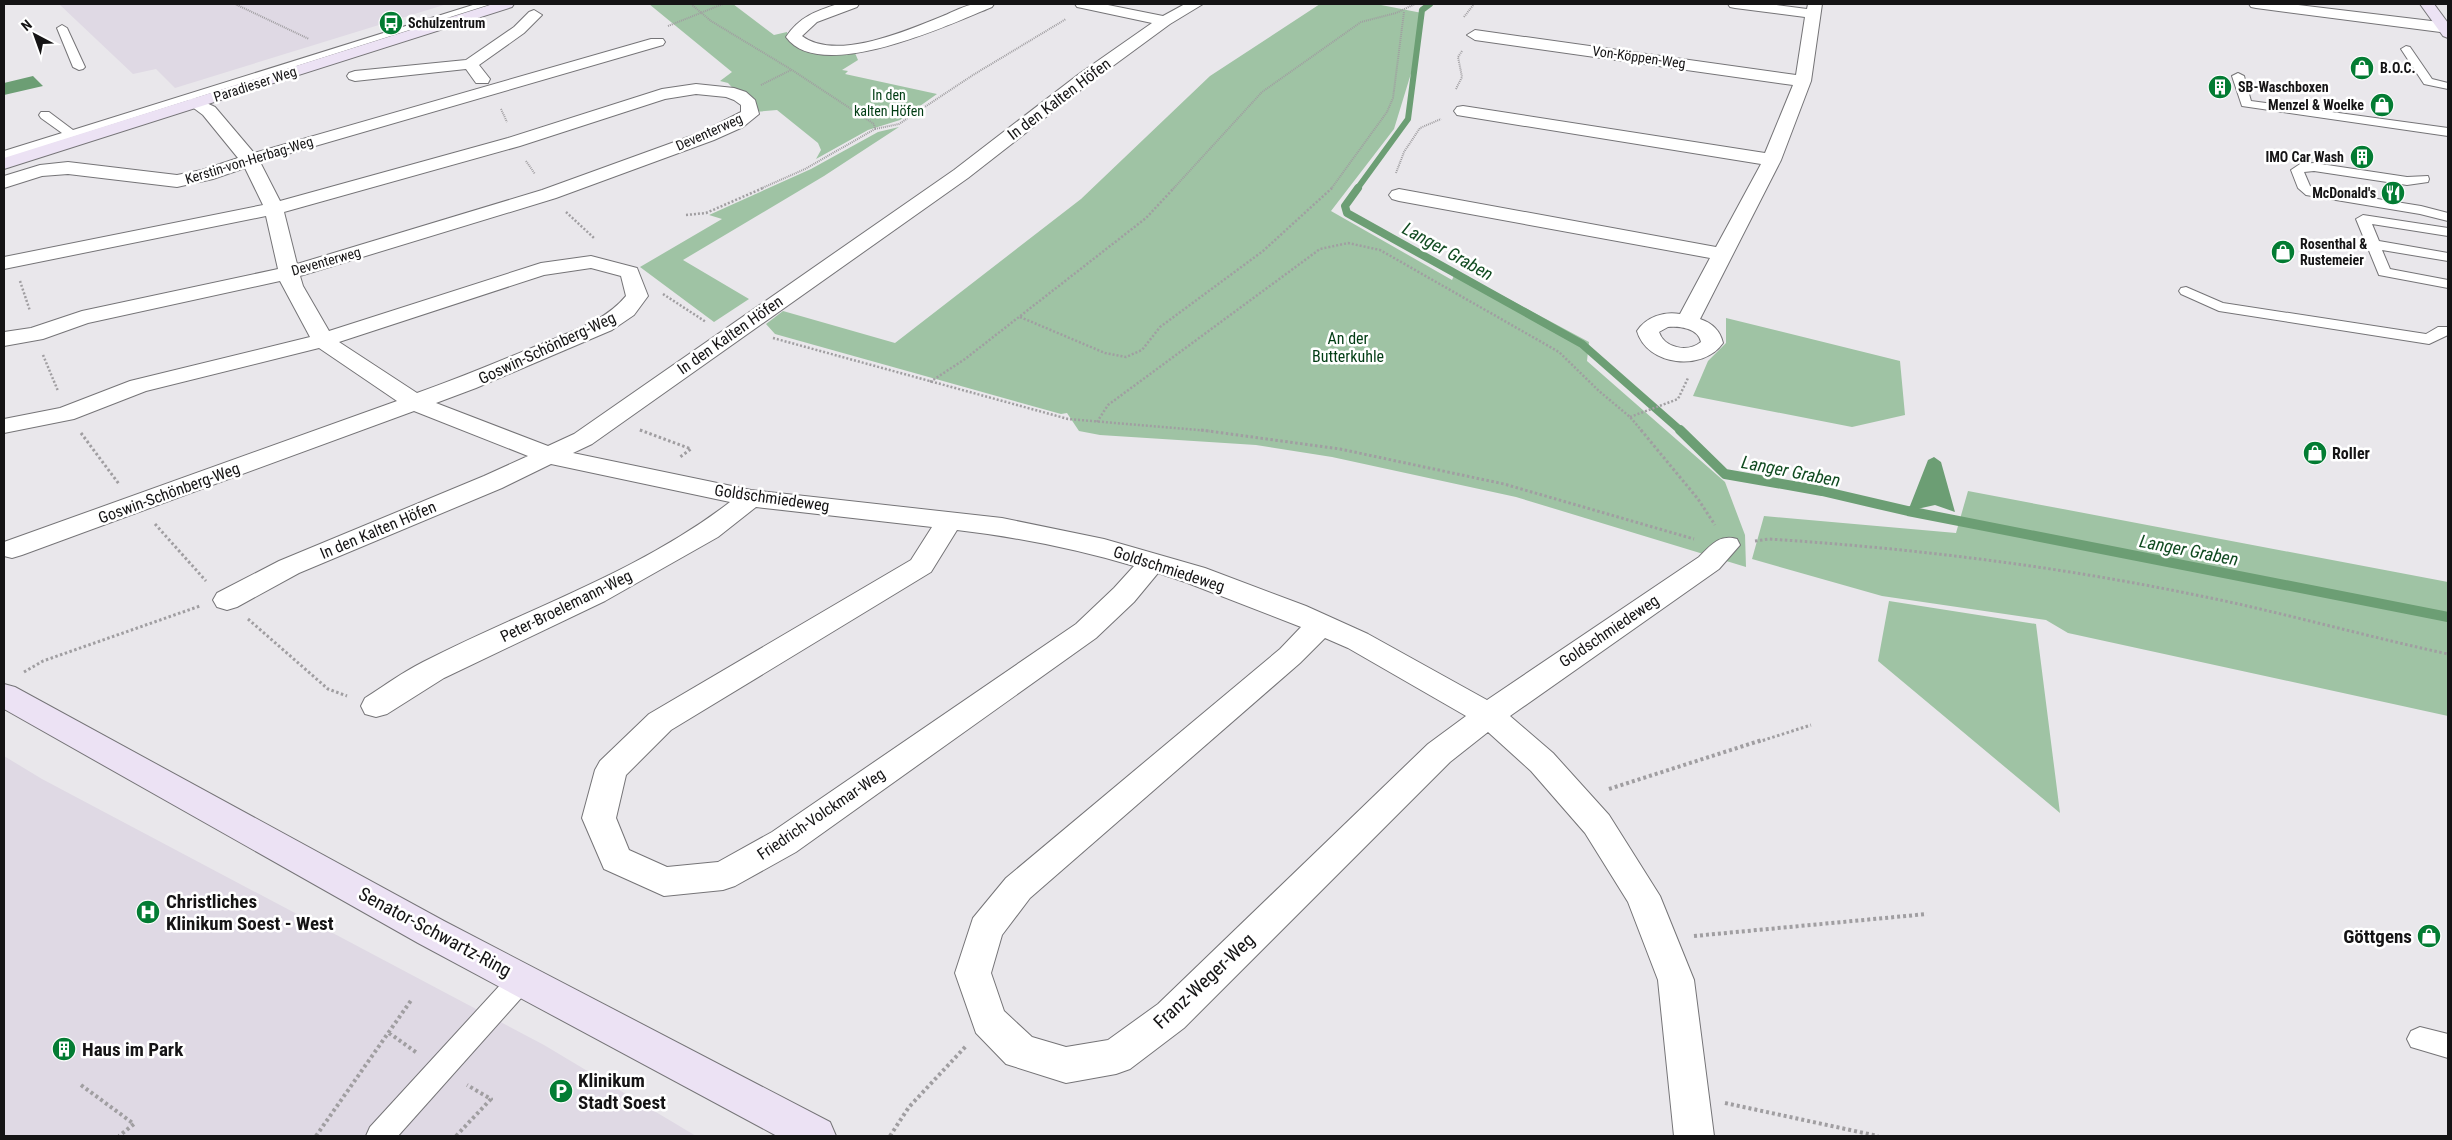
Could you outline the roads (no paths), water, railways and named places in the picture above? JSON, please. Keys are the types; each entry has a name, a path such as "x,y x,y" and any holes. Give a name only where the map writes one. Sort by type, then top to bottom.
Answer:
{"main road":[{"name":"Paradieser Weg","path":"4,164 178,106 507,4"},
{"path":"2427,4 2447,29"},
{"name":"Senator-Schwartz-Ring","path":"12,685 431,932 816,1136"}],"street":[{"path":"852,4 820,15 799,27 794,37 807,46 830,50 860,49 888,41 986,4"},
{"name":"In den Kalten Höfen","path":"226,600 290,567 552,456 583,440 961,174 1085,78 1166,22 1196,4"},
{"path":"1687,322 1772,160 1803,80 1815,9 1735,4"},
{"path":"2256,4 2447,29"},
{"path":"1087,5 1166,22"},
{"path":"355,76 470,64 520,30 534,15"},
{"name":"Von-Köppen-Weg","path":"1475,35 1803,80"},
{"name":"Kerstin-von-Herbag-Weg","path":"4,182 40,171 68,168 177,182 657,42"},
{"path":"470,64 491,90"},
{"name":"Deventerweg","path":"4,339 35,334 82,318 288,273 549,194 708,136 737,123 750,114 749,104 740,96 728,92 696,89 662,94 514,142 274,209 12,262"},
{"name":"Goldschmiedeweg","path":"178,106 209,111 250,160 274,209 292,286 323,340 337,352 416,403 552,456 654,478 751,498 1012,529 1104,548 1195,575 1321,624 1358,641 1489,715 1542,762 1597,824 1643,896 1676,980 1694,1136"},
{"path":"1463,111 1772,160"},
{"path":"1399,196 1723,254"},
{"name":"Goswin-Schönberg-Weg","path":"12,549 416,403 604,325 626,310 637,296 630,272 591,262 541,269 323,340"},
{"path":"4,426 66,414 138,386 323,340"},
{"name":"Peter-Broelemann-Weg","path":"376,706 433,670 595,594 709,531 751,498"},
{"name":"Friedrich-Volckmar-Weg","path":"950,521 921,566 660,722 611,770 599,818 616,859 664,882 723,876 784,842 1086,631 1124,595 1152,563"},
{"name":"Goldschmiedeweg","path":"1489,715 1542,676 1709,563 1727,545"},
{"name":"Franz-Weger-Weg","path":"1321,624 1290,656 1018,888 986,929 973,973 989,1021 1020,1051 1066,1065 1116,1056 1171,1016 1439,754 1489,715"}],"lane":[{"path":"4,155 71,134 178,106 334,51 486,4"},
{"path":"62,28 78,67"},
{"path":"2406,49 2428,82 2448,86"},
{"path":"2238,76 2246,104 2448,132"},
{"path":"45,115 71,134"},
{"path":"2423,179 2407,181 2314,167 2304,167 2297,170 2304,188 2311,192 2421,210 2448,218"},
{"path":"2448,232 2363,219 2384,272 2448,284"},
{"path":"2373,244 2448,257"},
{"path":"2186,291 2220,307 2429,339 2443,330 2448,331"},
{"path":"380,1136 522,979"},
{"path":"2420,1039 2448,1046"}],"waterway":[{"name":"Langer Graben","path":"1357,189 1408,119 1422,10 1430,4"},
{"name":"Langer Graben","path":"1358,188 1345,206 1347,213 1582,344 1681,431"},
{"name":"Langer Graben","path":"1680,430 1725,474 1822,491 1908,511 2448,617"}],"place":[{"name":"Schulzentrum","path":"391,23"},
{"name":"B.O.C.","path":"2362,68"},
{"name":"SB-Waschboxen","path":"2220,87"},
{"name":"Menzel & Woelke","path":"2382,105"},
{"name":"IMO Car Wash","path":"2362,157"},
{"name":"McDonald's","path":"2393,193"},
{"name":"Rosenthal & Rustemeier","path":"2283,252"},
{"name":"Roller","path":"2315,453"},
{"name":"Christliches Klinikum Soest - West","path":"148,912"},
{"name":"Göttgens","path":"2429,936"},
{"name":"Haus im Park","path":"64,1049"},
{"name":"Klinikum Stadt Soest","path":"561,1091"}],"park label":[{"name":"In den kalten Höfen","path":"889,104"},
{"name":"An der Butterkuhle","path":"1348,347"}]}
